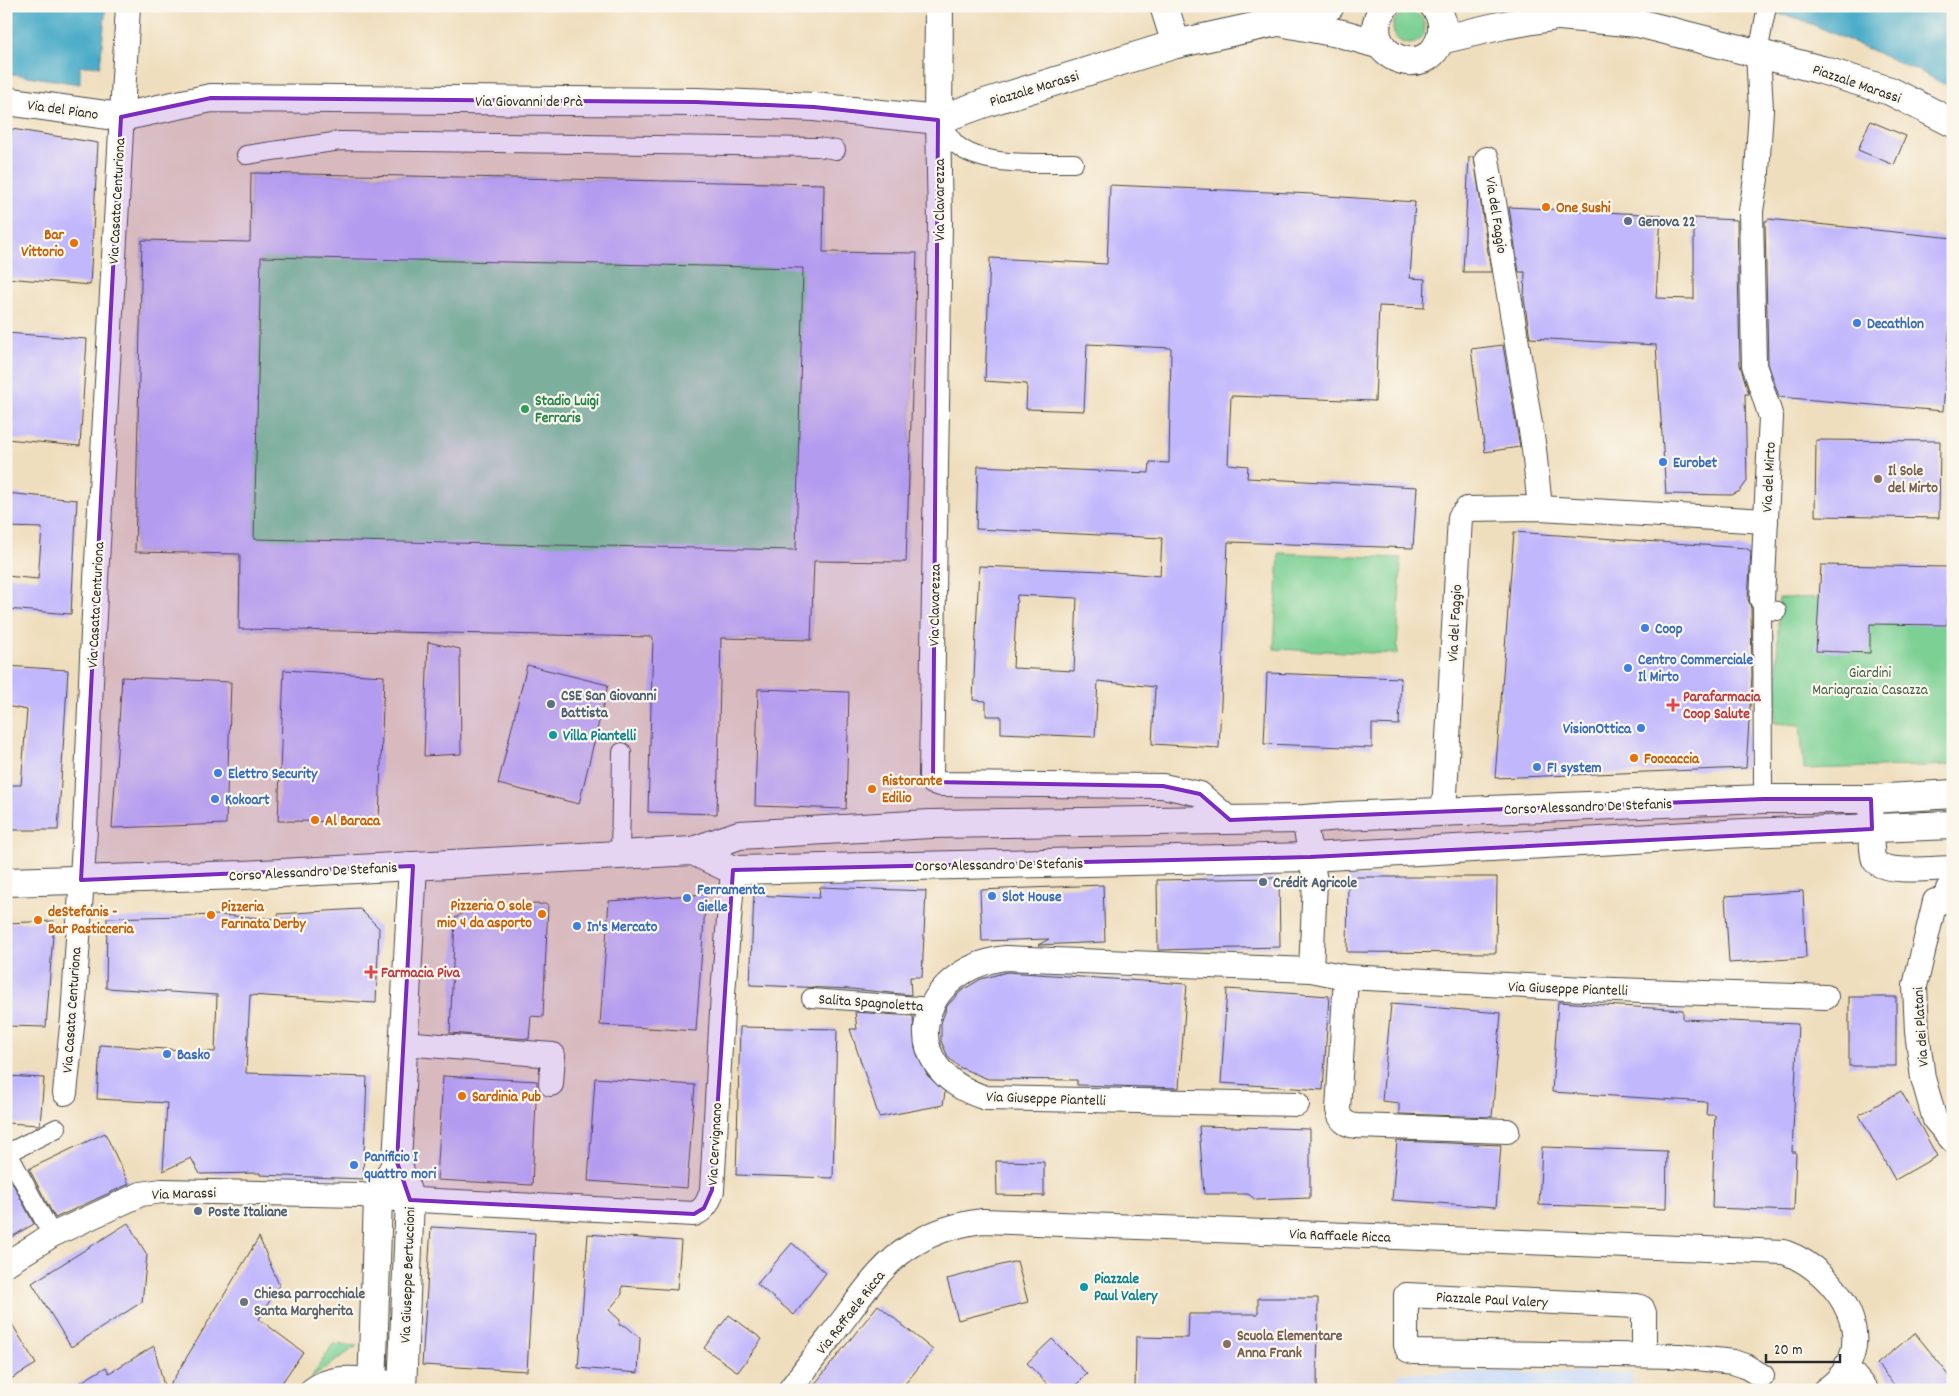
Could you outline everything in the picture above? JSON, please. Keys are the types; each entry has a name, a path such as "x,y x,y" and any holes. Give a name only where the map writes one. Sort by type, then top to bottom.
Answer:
{"main road":[{"path":"938,120 939,6"},
{"path":"1164,6 1176,44"},
{"name":"Piazzale Marassi","path":"938,120 985,103 1176,44 1276,22 1330,6"},
{"path":"1381,45 1377,36 1376,26 1385,6"},
{"name":"Piazzale Marassi","path":"1531,6 1559,16"},
{"path":"1438,7 1442,21 1440,40"},
{"name":"Piazzale Marassi","path":"1276,22 1343,34 1381,45 1392,56 1410,62 1418,61 1432,53 1440,40 1504,25 1559,16 1638,23 1761,40 1822,70 1890,91 1953,123"},
{"name":"Via Giovanni de Prà","path":"121,117 211,98 696,102 814,107 938,120"},
{"name":"Via del Piano","path":"6,101 121,117"},
{"name":"Corso Alessandro De Stefanis","path":"6,882 243,875 620,854 693,852 739,835 930,824 1304,819 1763,799 1871,798 1953,794"},
{"name":"Corso Alessandro De Stefanis","path":"693,852 733,870 1310,857 1734,833 1953,825"},
{"name":"Via Giuseppe Bertuccioni","path":"402,1387 410,1200 397,1162 413,866"},
{"name":"Via Giuseppe Bertuccioni","path":"372,1385 378,1198 397,1162"}],"street":[{"name":"Via Casata Centuriona","path":"65,1093 73,1017 81,880 128,6"},
{"path":"1761,40 1768,6"},
{"name":"Via del Mirto","path":"1761,40 1761,110 1757,172 1751,211 1754,365 1771,417 1766,521 1767,607 1763,784"},
{"path":"938,120 956,144 968,153 980,157 1007,161 1074,163"},
{"name":"Via Clavarezza","path":"938,120 940,204 931,775 933,782 940,784 1163,786 1200,794 1230,820"},
{"path":"246,155 340,141 818,147 836,150"},
{"name":"Via del Faggio","path":"1488,159 1534,449 1540,508"},
{"name":"Via del Faggio","path":"1444,812 1460,517 1467,509 1540,508 1766,521"},
{"path":"620,854 622,752"},
{"path":"1871,798 1874,860 1883,868 1950,878"},
{"path":"1304,819 1314,881 1311,970"},
{"name":"Via Cervignano","path":"378,1198 694,1214 704,1208 712,1190 723,992 733,870"},
{"name":"Via dei Platani","path":"1950,878 1948,901 1936,902 1915,986 1917,1032 1923,1078 1935,1120 1953,1141"},
{"name":"Via Giuseppe Piantelli","path":"1297,1104 986,1098 974,1094 955,1083 946,1076 933,1060 926,1040 926,1022 931,1007 939,993 963,972 988,960 1006,958 1311,970 1346,977 1585,989 1826,997"},
{"path":"1346,977 1338,1110 1342,1120 1356,1126 1507,1131"},
{"name":"Salita Spagnoletta","path":"811,998 931,1007"},
{"path":"403,1043 553,1054 551,1084"},
{"path":"52,1235 8,1153 57,1128"},
{"name":"Via Marassi","path":"6,1264 52,1235 141,1194 162,1191 361,1195 378,1198"},
{"name":"Via Raffaele Ricca","path":"790,1390 870,1284 891,1261 914,1244 939,1232 962,1224 983,1221 1784,1252 1807,1262 1839,1292 1853,1319 1853,1351 1846,1366 1825,1390"},
{"name":"Piazzale Paul Valery","path":"1644,1355 1644,1313 1642,1308 1637,1306 1406,1294 1406,1344 1408,1350 1414,1352 1688,1356 1733,1362 1746,1366 1762,1376"},
{"path":"1846,1366 1866,1390"},
{"path":"312,1390 324,1382 334,1380 402,1387"}],"highlighted area":[{"path":"211,98 696,102 814,107 938,120 933,782 1163,786 1200,794 1230,820 1763,799 1871,799 1872,829 1310,857 733,870 712,1190 704,1208 694,1214 410,1200 397,1162 413,866 81,880 121,117"}],"shaded area":[{"path":"1398,1373 1631,1373 1631,1390 1398,1390"}],"green space":[{"path":"1409,12 1421,16 1425,28 1421,40 1409,44 1397,40 1393,28 1397,16"},
{"name":"Stadio Luigi Ferraris","path":"251,173 824,184 823,252 917,253 906,562 814,561 811,640 239,629 240,554 135,552 142,240 249,242"},
{"path":"1279,553 1401,558 1397,654 1274,649"},
{"name":"Giardini Mariagrazia Casazza","path":"1953,596 1953,765 1804,769 1800,725 1775,723 1779,598"},
{"path":"333,1344 357,1346 311,1378"}],"water":[{"path":"6,6 106,6 100,66 80,66 80,84 6,73"},
{"path":"1744,6 1953,6 1953,89 1923,73 1800,19"}],"building":[{"path":"1870,121 1906,136 1894,165 1858,150"},
{"path":"12,129 98,143 90,285 6,278 6,163"},
{"path":"1469,157 1474,157 1491,272 1463,272"},
{"path":"251,173 824,184 823,252 917,253 906,562 814,561 811,640 721,638 717,814 648,812 653,637 239,629 240,554 135,552 142,240 250,242","holes":["261,257 803,268 796,550 254,539"]},
{"path":"1110,185 1313,194 1415,202 1410,278 1425,279 1424,308 1379,306 1375,401 1231,396 1228,464 1248,466 1247,478 1417,487 1413,548 1228,542 1219,748 1152,744 1155,687 1098,681 1095,737 1001,733 1001,716 986,716 986,701 973,700 979,566 1103,571 1160,576 1162,538 976,529 978,466 1149,473 1150,462 1169,463 1171,348 1087,344 1084,411 1026,409 1027,384 985,381 990,258 1107,264","holes":["1017,595 1077,598 1074,671 1013,668"]},
{"path":"1509,207 1661,215 1656,298 1694,299 1694,218 1737,220 1740,365 1749,394 1745,394 1747,481 1740,491 1732,495 1666,494 1656,345 1530,338 1524,299 1525,272 1519,272"},
{"name":"Decathlon","path":"1768,219 1953,238 1953,280 1943,411 1779,397 1768,363 1765,221"},
{"path":"6,333 87,339 80,446 6,439"},
{"path":"1503,345 1520,447 1485,452 1471,349"},
{"name":"Il Sole del Mirto","path":"1816,440 1940,441 1939,518 1815,516"},
{"path":"6,493 77,500 71,614 6,609 6,576 38,579 42,528 6,527"},
{"name":"Centro Commerciale Il Mirto","path":"1514,532 1745,548 1751,551 1748,599 1751,608 1752,676 1746,768 1495,778"},
{"path":"1821,565 1948,567 1947,625 1870,624 1870,653 1816,651"},
{"path":"428,642 460,649 461,754 424,756"},
{"name":"Villa Piantelli","path":"527,665 608,685 579,804 498,784"},
{"path":"6,666 68,670 58,830 6,830 6,785 21,785 27,710 6,706"},
{"path":"284,670 384,676 379,822 278,821"},
{"path":"1267,673 1401,678 1399,725 1372,724 1372,748 1264,744"},
{"path":"122,677 231,682 226,824 112,828"},
{"path":"758,689 849,692 846,809 755,806"},
{"path":"1348,877 1497,877 1496,953 1347,952"},
{"path":"1279,878 1280,947 1158,950 1157,880"},
{"path":"1103,885 1105,942 1038,945 1049,939 982,941 980,890"},
{"path":"820,887 926,891 922,977 910,977 911,995 851,989 750,985 754,895 819,898"},
{"path":"1803,891 1806,958 1729,963 1725,896"},
{"path":"706,894 696,1031 600,1025 609,901"},
{"path":"548,904 543,1017 531,1016 529,1039 450,1033 455,918 474,905"},
{"path":"360,909 379,928 376,1003 250,995 246,1073 367,1077 363,1179 260,1175 260,1173 200,1174 191,1158 163,1171 167,1103 97,1099 100,1045 215,1052 217,995 106,988 107,918 220,915 278,919 278,914"},
{"path":"54,921 46,1027 6,1026 6,923"},
{"path":"1007,972 1187,984 1179,1088 1077,1085 1077,1080 988,1079 959,1067 948,1057 941,1041 941,1023 947,1006 961,991 981,979"},
{"path":"1227,989 1329,996 1323,1090 1221,1083"},
{"path":"1849,997 1896,997 1896,1066 1849,1066"},
{"path":"1558,1002 1683,1010 1683,1019 1798,1024 1792,1152 1796,1152 1794,1211 1712,1208 1715,1115 1706,1115 1707,1102 1552,1092"},
{"path":"1391,1004 1501,1013 1492,1117 1399,1114 1399,1103 1382,1101"},
{"path":"855,1012 913,1016 915,1049 927,1075 945,1092 943,1105 879,1117 850,1029 857,1029"},
{"path":"740,1027 837,1029 833,1178 736,1175"},
{"path":"6,1076 44,1078 40,1125 6,1123"},
{"path":"443,1076 537,1081 532,1185 437,1180"},
{"path":"595,1078 695,1085 687,1188 588,1181"},
{"path":"1901,1091 1937,1156 1895,1180 1859,1115"},
{"path":"1199,1126 1310,1129 1310,1198 1256,1200 1248,1194 1204,1194"},
{"path":"105,1133 129,1184 55,1218 29,1169"},
{"path":"1397,1141 1501,1145 1496,1207 1392,1200"},
{"path":"1542,1147 1667,1151 1666,1209 1539,1205"},
{"path":"996,1161 1044,1162 1044,1196 997,1195"},
{"path":"10,1178 34,1224 6,1240 6,1180"},
{"path":"128,1223 147,1255 142,1302 71,1347 32,1283"},
{"path":"431,1227 535,1233 527,1371 422,1365"},
{"path":"588,1234 681,1241 677,1290 622,1286 622,1294 609,1310 620,1320 619,1325 626,1326 640,1338 638,1373 578,1368"},
{"name":"Chiesa parrocchiale Santa Margherita","path":"259,1237 279,1285 259,1319 303,1352 277,1390 167,1390"},
{"path":"792,1243 826,1273 794,1315 757,1284"},
{"path":"1017,1261 1028,1302 958,1320 947,1279"},
{"name":"Scuola Elementare Anna Frank","path":"1258,1298 1318,1298 1317,1390 1135,1390 1136,1337 1188,1338 1189,1314 1258,1314"},
{"path":"878,1305 933,1350 900,1390 810,1390"},
{"path":"6,1314 36,1364 6,1382"},
{"path":"729,1315 762,1339 738,1372 704,1348"},
{"path":"1915,1333 1953,1380 1953,1390 1898,1390 1877,1364"},
{"path":"1052,1339 1087,1374 1071,1390 1053,1390 1027,1363"},
{"path":"154,1346 165,1390 68,1390 106,1367 109,1373"}],"place":[{"name":"One Sushi","path":"1546,207"},
{"name":"Genova 22","path":"1628,221"},
{"name":"Bar Vittorio","path":"74,243"},
{"name":"Decathlon","path":"1857,323"},
{"name":"Stadio Luigi Ferraris","path":"525,409"},
{"name":"Eurobet","path":"1663,462"},
{"name":"Il Sole del Mirto","path":"1878,479"},
{"name":"Coop","path":"1645,628"},
{"name":"Centro Commerciale Il Mirto","path":"1628,668"},
{"name":"CSE San Giovanni Battista","path":"551,704"},
{"name":"Parafarmacia Coop Salute","path":"1673,705"},
{"name":"VisionOttica","path":"1641,728"},
{"name":"Villa Piantelli","path":"553,735"},
{"name":"Foocaccia","path":"1634,758"},
{"name":"F1 system","path":"1537,767"},
{"name":"Elettro Security","path":"218,773"},
{"name":"Ristorante Edilio","path":"872,789"},
{"name":"Kokoart","path":"215,799"},
{"name":"Al Baraca","path":"315,820"},
{"name":"Crédit Agricole","path":"1263,882"},
{"name":"Slot House","path":"992,896"},
{"name":"Ferramenta Gielle","path":"687,898"},
{"name":"Pizzeria O sole mio 4 da asporto","path":"542,914"},
{"name":"Pizzeria Farinata Derby","path":"211,915"},
{"name":"deStefanis - Bar Pasticceria","path":"38,920"},
{"name":"In's Mercato","path":"577,926"},
{"name":"Farmacia Piva","path":"371,972"},
{"name":"Basko","path":"167,1054"},
{"name":"Sardinia Pub","path":"462,1096"},
{"name":"Panificio I quattro mori","path":"354,1165"},
{"name":"Poste Italiane","path":"198,1211"},
{"name":"Piazzale Paul Valery","path":"1084,1287"},
{"name":"Chiesa parrocchiale Santa Margherita","path":"244,1302"},
{"name":"Scuola Elementare Anna Frank","path":"1227,1344"}]}
